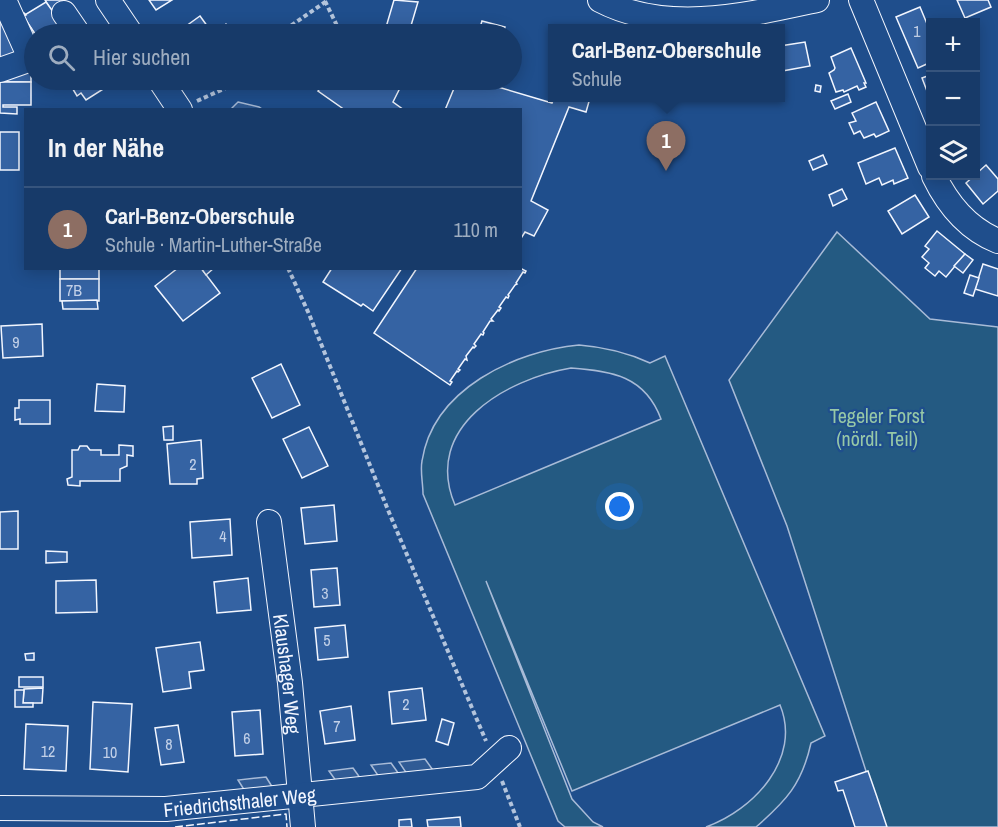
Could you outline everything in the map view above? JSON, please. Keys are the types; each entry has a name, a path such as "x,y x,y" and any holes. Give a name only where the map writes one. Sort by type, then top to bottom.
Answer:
{"street":[{"path":"108,0 124,24"},
{"path":"600,0 637,15 704,21 817,0"},
{"path":"861,0 926,157"},
{"path":"2,1 24,42"},
{"path":"0,69 24,62"},
{"path":"171,90 188,106"},
{"path":"936,180 956,211 971,226 998,242"},
{"name":"Klaushager Weg","path":"269,522 290,683 303,827"},
{"name":"Friedrichsthaler Weg","path":"0,808 166,809 300,795 493,762"}],"path":[{"path":"293,24 326,1 336,24"},
{"path":"188,106 222,90"},
{"path":"289,270 520,827"}],"green space":[{"name":"Tegeler Forst (nördl. Teil)","path":"837,232 930,319 998,327 998,827 884,827 787,526 729,380"},
{"path":"579,345 598,347 624,353 650,363 665,356 825,736 811,743 798,781 776,809 756,827 706,827 741,808 769,780 779,762 784,744 785,725 780,705 572,791 486,581 572,799 593,822 603,827 565,827 558,821 423,494 421,469 429,436 442,413 460,394 481,378 504,365 554,349","holes":["571,368 600,371 625,378 646,393 661,419 455,505 448,477 450,452 460,430 476,411 521,383"]}],"shaded area":[{"path":"238,102 260,108 232,108"},
{"path":"425,759 435,773 409,777 399,762"},
{"path":"391,763 401,777 381,780 371,765"},
{"path":"353,768 363,782 339,785 329,771"},
{"path":"266,777 276,793 248,796 238,780"}],"building":[{"path":"45,0 64,0 70,9 56,18"},
{"path":"149,0 172,0 156,10"},
{"path":"394,0 418,2 411,24 387,24"},
{"path":"957,0 988,0 991,7 965,18"},
{"path":"46,2 62,24 28,24 23,16"},
{"path":"920,7 926,21 926,64 918,68 896,17"},
{"path":"24,13 26,15 23,16 28,24 24,24 24,82 0,82 0,15 6,25"},
{"path":"200,16 206,24 189,24"},
{"path":"805,42 810,66 785,70 785,45"},
{"path":"851,48 866,87 859,90 857,86 844,92 843,90 836,92 829,73 835,68 831,57"},
{"path":"926,76 926,88 922,78"},
{"path":"0,82 24,82 24,90 31,90 31,105 3,105 3,107 17,107 17,114 0,113"},
{"path":"816,85 821,86 820,92 815,91"},
{"path":"73,90 102,90 86,100 81,93 77,96"},
{"path":"399,90 393,102 401,108 342,108 318,91"},
{"path":"453,90 508,90 552,103 589,102 586,112 569,107 531,201 548,210 534,236 525,232 522,237 522,108 446,108"},
{"path":"848,94 851,102 835,109 831,101"},
{"path":"876,102 889,131 876,137 874,134 864,138 860,131 854,134 849,123 856,121 852,113"},
{"path":"0,132 19,132 19,170 0,170"},
{"path":"895,148 908,178 894,184 893,180 882,185 879,178 866,184 858,163"},
{"path":"823,155 827,164 813,170 809,161"},
{"path":"986,165 998,179 998,191 983,204 966,183 969,180 980,180 980,170"},
{"path":"842,189 847,199 833,206 829,195"},
{"path":"915,195 929,217 902,234 888,211"},
{"path":"937,231 965,254 946,277 939,271 935,276 925,268 929,263 922,257 929,249 925,246"},
{"path":"965,254 973,260 963,273 954,266"},
{"path":"983,264 998,269 998,296 975,289"},
{"path":"522,269 526,271 523,272 508,298 506,297 499,311 491,319 493,321 490,321 483,335 481,334 474,344 476,346 466,356 467,360 465,359 458,369 460,370 450,381 452,382 450,385 374,333 416,270"},
{"path":"60,270 99,270 99,279 60,279"},
{"path":"175,270 203,270 220,293 183,321 155,286"},
{"path":"202,270 212,270 206,275"},
{"path":"331,270 401,270 373,311 323,282"},
{"path":"970,275 979,278 973,296 964,293"},
{"path":"60,279 99,279 99,301 60,301"},
{"path":"97,300 98,309 63,309 62,301"},
{"path":"42,324 43,356 3,358 1,326"},
{"path":"281,364 300,405 272,418 252,378"},
{"path":"97,384 125,386 124,412 95,411"},
{"path":"19,400 50,400 50,424 20,424 20,419 15,420 15,408 19,408"},
{"path":"173,426 173,440 164,440 163,427"},
{"path":"309,427 328,466 302,478 283,439"},
{"path":"201,440 203,478 197,479 197,484 170,484 167,444"},
{"path":"119,445 133,446 133,456 127,455 127,466 120,469 120,481 80,481 80,486 68,485 67,479 72,477 72,450 78,450 80,446 87,446 90,450 101,450 101,455 119,455"},
{"path":"334,505 337,541 305,544 301,508"},
{"path":"18,511 18,549 0,549 0,512"},
{"path":"230,519 232,555 192,558 190,522"},
{"path":"46,551 67,552 67,562 46,563"},
{"path":"337,568 340,605 314,607 311,570"},
{"path":"248,578 251,610 217,613 214,582"},
{"path":"96,580 97,612 56,613 56,581"},
{"path":"345,625 348,657 318,660 315,628"},
{"path":"200,642 204,670 189,672 191,688 163,692 156,648"},
{"path":"34,653 34,660 26,660 25,654"},
{"path":"19,677 43,677 43,687 19,687"},
{"path":"43,688 42,703 23,703 24,689"},
{"path":"422,688 426,720 392,724 389,692"},
{"path":"15,690 24,690 23,703 33,703 33,707 15,707"},
{"path":"93,702 132,704 128,772 90,769"},
{"path":"351,706 355,740 325,744 320,711"},
{"path":"260,710 263,754 235,756 232,712"},
{"path":"442,719 454,723 448,745 436,741"},
{"path":"26,724 68,726 66,771 24,769"},
{"path":"178,725 184,762 161,765 155,728"},
{"path":"868,771 887,827 855,827 843,790 838,791 835,782"},
{"path":"460,817 461,827 428,827 427,820"},
{"path":"411,819 412,827 399,827 399,820"}],"fence":[{"path":"175,827 286,814 287,827"}],"place":[{"name":"Carl-Benz-Oberschule","path":"666,171"}]}
